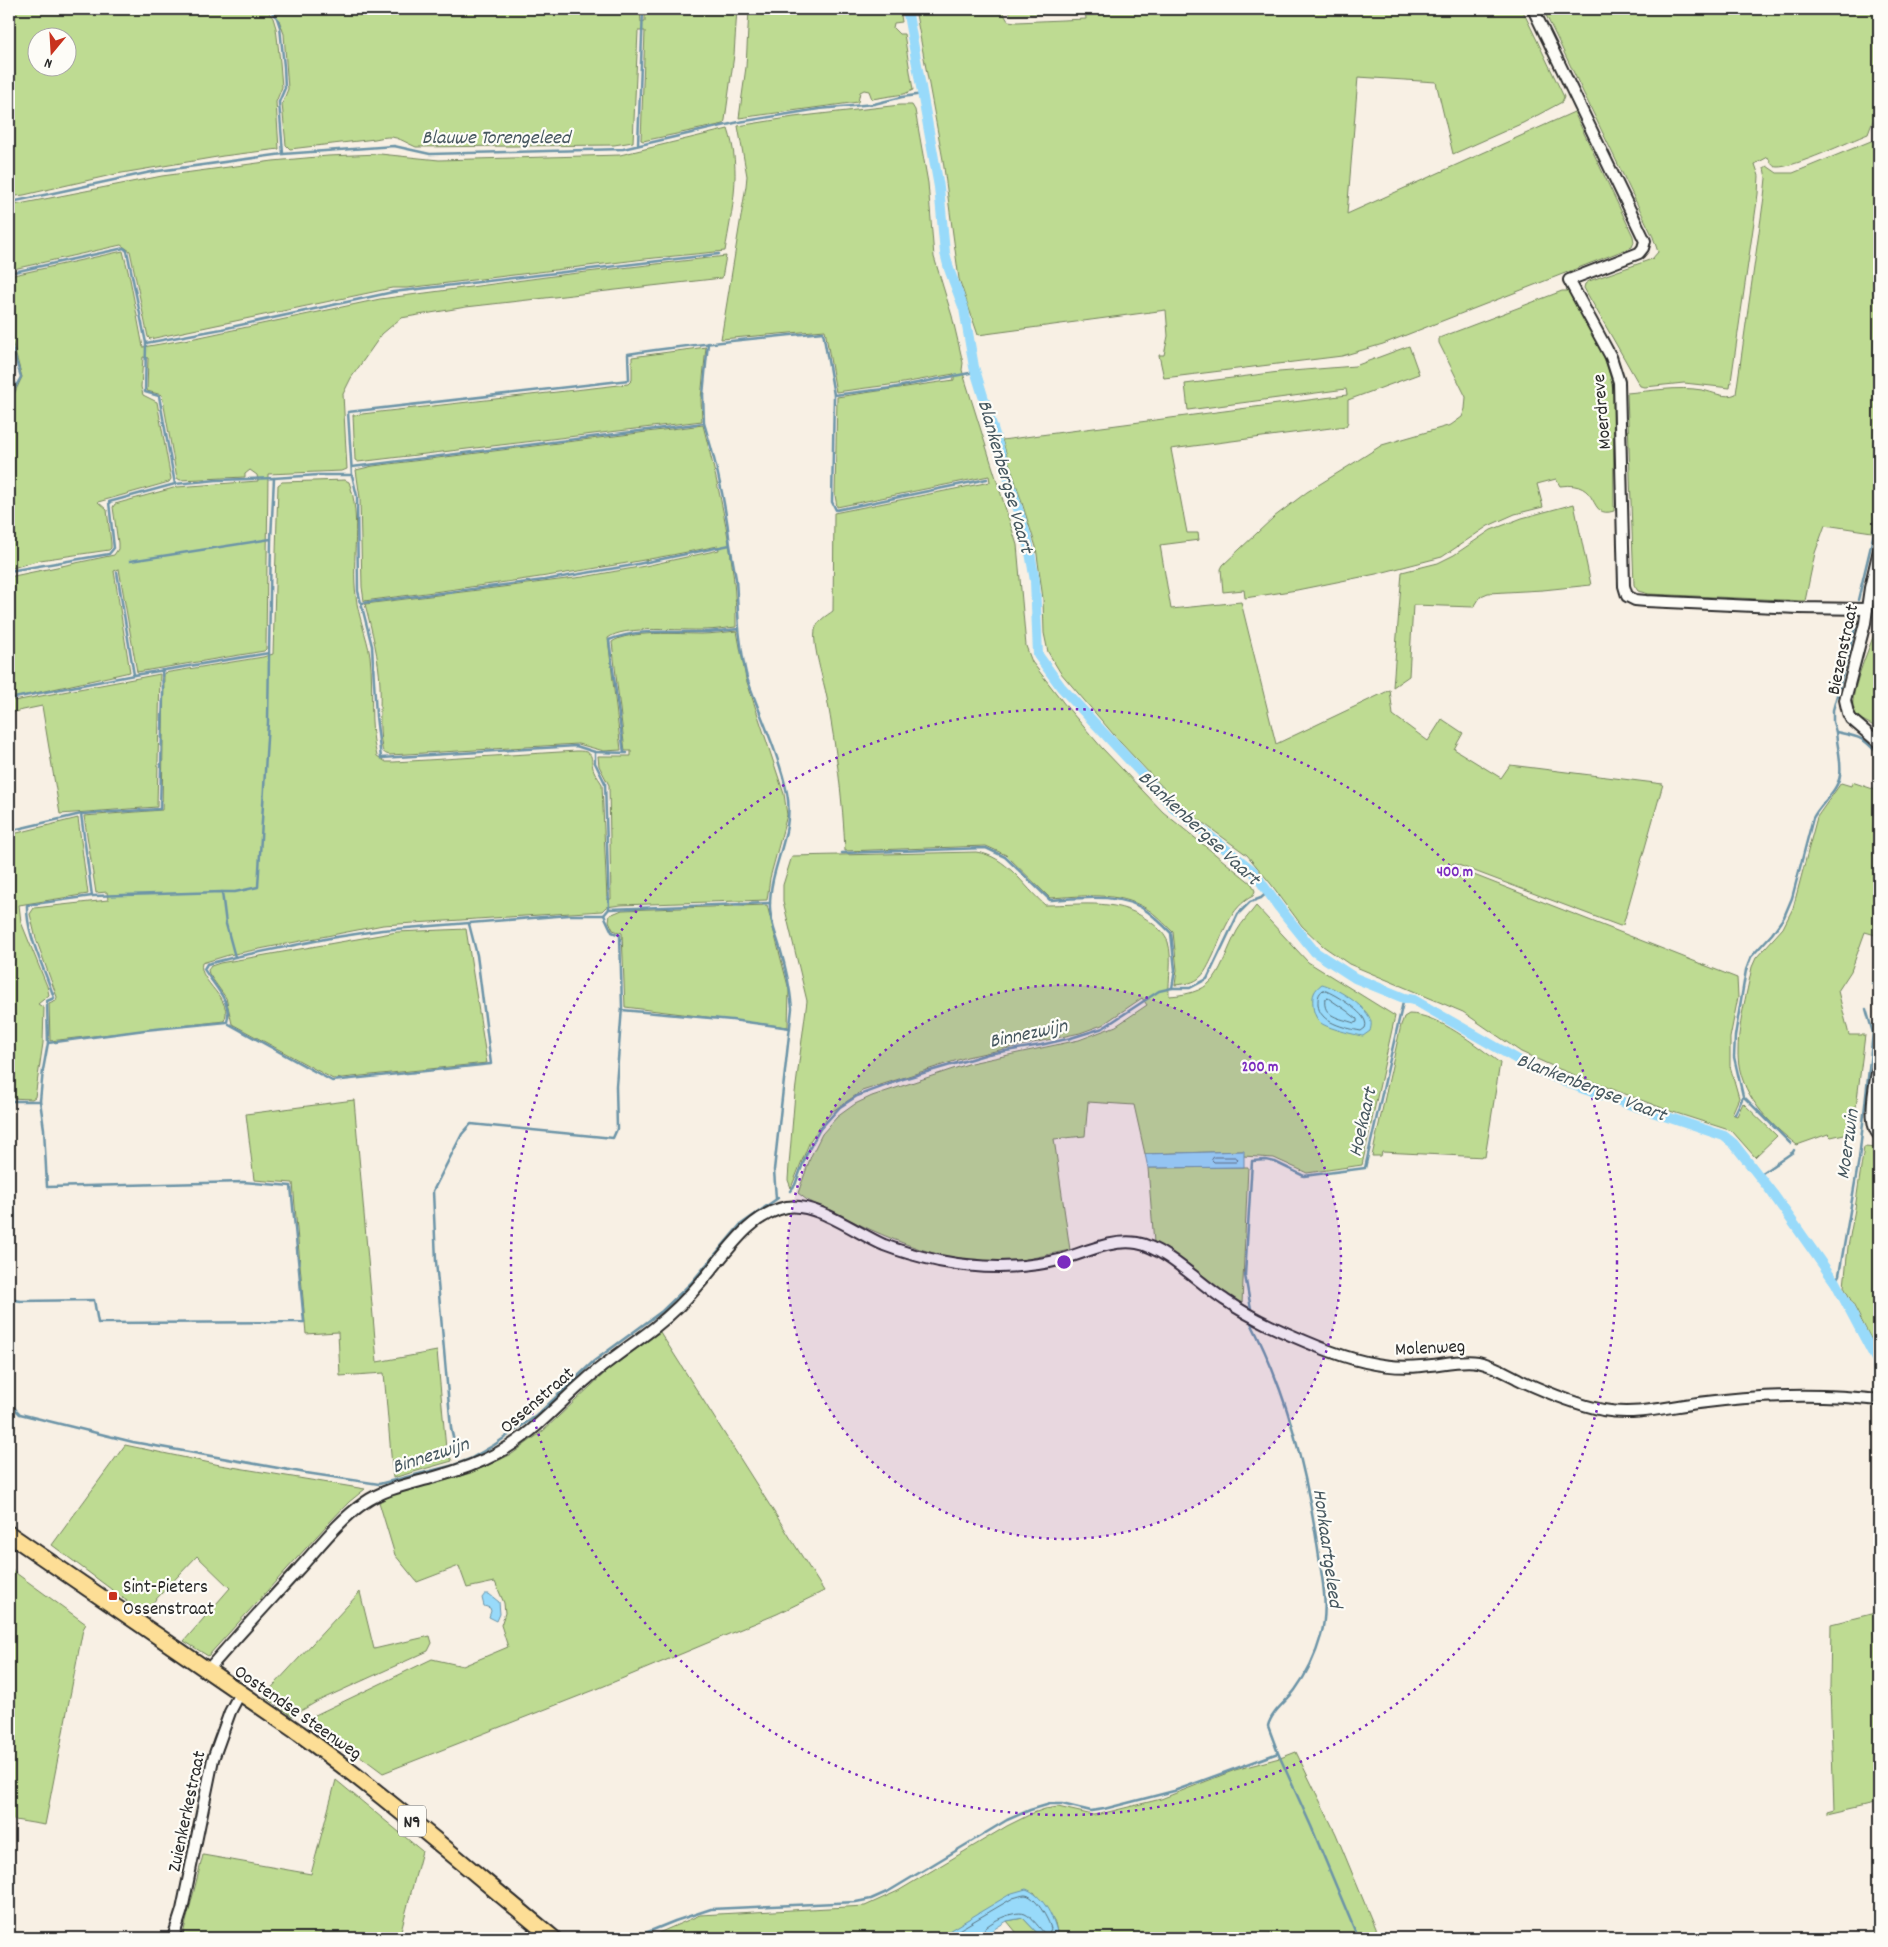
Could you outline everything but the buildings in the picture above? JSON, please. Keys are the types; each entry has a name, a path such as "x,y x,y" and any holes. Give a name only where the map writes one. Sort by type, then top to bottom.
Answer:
{"main road":[{"name":"Oostendse Steenweg","path":"9,1534 299,1733 372,1788 552,1938"}],"street":[{"name":"Moerdreve","path":"1533,9 1645,241 1643,248 1639,252 1569,280 1611,357 1619,382 1624,586 1627,596 1635,600 1646,601 1867,609"},
{"name":"Biezenstraat","path":"1879,550 1863,632 1845,700 1851,719 1879,743"},
{"path":"1879,1062 1873,1101 1873,1120 1874,1128 1879,1135"},
{"name":"Molenweg","path":"786,1207 797,1207 818,1212 884,1245 922,1256 983,1267 1017,1267 1037,1264 1062,1259 1096,1248 1120,1243 1135,1243 1159,1252 1240,1310 1290,1334 1343,1356 1382,1366 1400,1367 1461,1361 1484,1363 1567,1400 1609,1411 1635,1413 1724,1400 1819,1395 1879,1400"},
{"name":"Ossenstraat","path":"207,1671 338,1526 364,1503 396,1488 478,1463 532,1431 590,1376 659,1324 678,1307 750,1227 764,1216 786,1207"},
{"name":"Zuienkerkestraat","path":"173,1938 182,1910 213,1760 230,1712 240,1693"}],"green space":[{"path":"9,9 266,9 273,18 276,28 282,87 276,102 279,149 223,156 116,174 9,197"},
{"path":"271,9 640,9 641,22 645,21 645,9 737,9 734,55 725,120 724,124 641,140 645,31 638,31 633,142 614,145 416,147 397,138 388,137 290,149 286,145 282,104 288,89 284,34 279,20"},
{"path":"749,9 900,9 902,22 894,23 893,28 899,34 904,34 913,90 904,94 872,99 869,91 864,90 860,92 858,102 739,118 746,67"},
{"path":"915,9 1001,9 1008,21 1017,22 1086,19 1085,9 1522,9 1564,97 1562,102 1523,123 1453,154 1436,82 1358,77 1347,214 1574,112 1633,236 1634,242 1632,247 1383,344 1342,356 1164,378 1159,355 1164,355 1168,336 1166,310 978,335 959,279 943,160"},
{"path":"1007,9 1078,9 1078,13 1011,15"},
{"path":"1543,9 1879,9 1879,105 1868,134 1809,159 1785,166 1774,166 1768,157 1755,164 1759,176 1758,194 1730,388 1684,383 1640,386 1584,288 1585,284 1589,281 1652,259 1658,252 1653,237"},
{"path":"912,105 915,110 928,183 934,257 952,316 963,363 962,370 1017,545 1026,646 1032,662 1102,748 1163,812 1252,884 1255,891 1253,896 1238,907 1228,922 1207,969 1198,979 1187,984 1175,985 1177,970 1173,932 1150,911 1136,903 1124,899 1100,896 1050,898 1006,855 986,846 845,851 843,812 836,755 815,637 815,630 818,624 833,611 834,513 990,482 989,476 837,507 835,495 837,397 954,380 954,374 836,392 825,330 721,339 747,176 738,126 794,117"},
{"path":"728,129 732,144 735,175 733,205 725,251 407,288 392,288 150,339 148,337 130,251 121,245 9,270 9,206 162,176 273,161 380,154 439,160 620,155"},
{"path":"1871,141 1876,141 1879,151 1879,494 1872,532 1825,525 1815,553 1805,601 1649,594 1638,591 1634,585 1627,393 1684,388 1723,395 1736,394 1764,197 1766,178 1764,168 1767,166 1777,173 1793,173"},
{"path":"123,251 143,347 195,338 380,299 726,256 722,278 466,307 401,318 382,334 351,378 343,394 347,469 342,471 268,474 266,649 264,651 137,672 119,569 114,571 130,672 13,698 14,701 160,674 157,807 60,814 42,706 9,713 9,577 114,555 118,549 113,507 115,504 177,487 258,481 257,475 250,470 245,474 245,477 180,480 177,478 162,395 147,391 148,358 143,357 141,387 143,395 157,402 171,479 169,482 98,502 107,510 111,543 109,550 40,560 9,569 9,405 22,377 9,330 9,276"},
{"path":"1562,291 1568,291 1589,327 1601,351 1610,377 1613,390 1614,511 1605,512 1600,510 1589,494 1583,489 1574,486 1560,486 1556,479 1537,484 1543,507 1515,514 1488,526 1442,557 1376,574 1297,590 1245,598 1244,590 1223,592 1221,569 1223,565 1274,517 1307,492 1382,445 1451,425 1462,417 1466,397 1439,343 1439,338"},
{"path":"1409,346 1419,374 1348,400 1348,422 1346,426 1171,449 1187,533 1198,533 1199,540 1160,545 1171,609 1241,602 1276,744 1390,690 1393,715 1428,741 1442,719 1463,733 1454,749 1501,778 1510,765 1663,784 1623,925 1620,926 1453,863 1451,866 1737,978 1738,997 1730,1038 1730,1066 1739,1098 1732,1114 1737,1116 1743,1103 1777,1136 1755,1157 1732,1131 1670,1111 1559,1069 1521,1052 1463,1012 1349,964 1323,946 1302,926 1247,855 1199,820 1170,795 1120,742 1060,672 1048,652 1044,633 1043,599 1036,547 1002,440 1347,395 1346,389 1188,410 1185,384 1279,372 1355,366"},
{"path":"706,347 701,399 702,421 358,462 355,460 353,415 628,384 632,380 632,357"},
{"path":"703,425 726,526 734,577 736,627 708,630 627,631 608,638 621,750 604,751 578,744 390,755 384,753 380,733 378,665 373,634 365,604 583,577 719,550 718,546 630,563 541,577 364,601 360,498 356,470 373,466"},
{"path":"345,480 349,482 355,510 356,596 370,656 372,719 377,756 386,762 394,762 577,751 588,753 591,757 595,773 602,784 607,899 611,899 609,785 599,766 598,756 631,756 631,751 625,751 612,642 619,638 641,634 706,634 737,631 746,679 784,794 787,815 770,878 767,900 621,905 606,907 602,911 383,925 229,955 202,963 205,977 221,998 226,1013 224,1021 50,1041 49,1004 56,1001 57,997 36,939 30,914 34,908 108,900 107,892 96,893 84,816 162,810 164,673 273,654 278,485 282,482"},
{"path":"1574,504 1591,585 1488,593 1481,596 1474,607 1413,605 1409,676 1393,687 1402,572 1438,563 1454,555 1491,530 1522,518"},
{"path":"1879,625 1879,730 1856,715 1853,705 1856,684"},
{"path":"1852,782 1879,791 1879,936 1865,932 1851,971 1838,991 1849,1035 1865,1035 1853,1132 1831,1137 1828,1134 1797,1145 1766,1117 1749,1094 1740,1069 1738,1055 1741,1023 1752,967 1756,958 1783,928 1793,908 1817,817 1841,783 1851,786"},
{"path":"78,818 88,894 19,905 21,922 49,995 38,1004 44,1008 43,1043 35,1097 32,1099 9,1098 9,835"},
{"path":"976,852 997,859 1014,873 1045,905 1102,904 1115,906 1141,915 1162,932 1168,942 1170,962 1169,996 1198,990 1215,977 1239,928 1256,906 1308,962 1395,1016 1362,1165 1307,1173 1274,1158 1243,1156 1243,1151 1145,1154 1134,1105 1088,1102 1085,1136 1054,1139 1070,1250 1014,1261 986,1262 959,1259 933,1253 881,1234 807,1200 798,1193 811,1156 822,1134 837,1117 855,1104 872,1096 971,1063 1079,1040 1116,1026 1147,1005 1142,998 1102,1025 1080,1033 967,1057 862,1091 833,1111 820,1126 810,1141 791,1188 788,1180 795,1093 807,1001 783,901 783,885 792,856"},
{"path":"767,905 789,990 788,1027 625,1007 622,933 613,930 609,921 610,915 622,910"},
{"path":"466,929 487,1063 333,1079 232,1024 226,998 208,970 211,966 220,963 397,932"},
{"path":"1409,1014 1432,1019 1457,1032 1500,1063 1485,1157 1382,1152 1381,1156 1372,1156 1401,1025 1404,1017"},
{"path":"354,1100 377,1362 437,1351 446,1449 452,1461 393,1478 384,1373 340,1376 338,1332 306,1334 293,1183 254,1180 246,1114"},
{"path":"1864,1147 1879,1148 1879,1354 1844,1287 1848,1247"},
{"path":"1248,1167 1242,1304 1177,1256 1154,1243 1148,1168"},
{"path":"660,1332 824,1591 777,1614 597,1689 383,1773 309,1718 432,1659 463,1666 508,1647 501,1625 505,1613 504,1603 495,1582 467,1588 459,1566 417,1582 395,1555 379,1502 396,1493 471,1473 512,1454 543,1431 608,1370"},
{"path":"125,1445 220,1465 365,1489 349,1502 326,1526 208,1656 184,1641 230,1588 197,1556 143,1613 52,1545"},
{"path":"9,1568 86,1624 83,1629 45,1825 9,1819"},
{"path":"360,1592 374,1649 430,1636 432,1643 428,1651 318,1701 292,1716 264,1696"},
{"path":"1879,1612 1879,1802 1827,1814 1827,1811 1834,1809 1830,1687 1831,1624"},
{"path":"1296,1752 1336,1834 1379,1938 1051,1938 1057,1932 1055,1923 1034,1892 937,1938 647,1938 700,1915 865,1906 898,1891 1007,1826 1033,1813 1058,1807 1093,1815 1100,1814 1161,1799 1235,1770"},
{"path":"336,1780 422,1851 399,1938 182,1938 203,1855 311,1874"},
{"path":"1023,1918 1042,1938 1021,1938 1007,1921"}],"water":[{"path":"1322,984 1342,993 1363,1008 1371,1020 1370,1031 1363,1036 1329,1027 1319,1021 1314,1012 1313,998 1315,991"},
{"path":"1244,1151 1244,1167 1148,1168 1145,1154"},
{"path":"485,1594 489,1594 499,1602 500,1614 497,1621 489,1617 490,1608 484,1606 482,1598"},
{"path":"1026,1889 1042,1901 1050,1913 1057,1932 1051,1938 1042,1938 1023,1918 1007,1921 980,1938 937,1938 1012,1893"}],"waterway":[{"path":"269,9 277,18 280,27 284,67 285,88 279,102 283,154"},
{"path":"638,145 643,9"},
{"name":"Blankenbergse Vaart","path":"907,9 939,187 945,253 964,309 974,367 1028,541 1035,581 1038,655 1061,687 1172,806 1253,871 1315,952 1355,978 1404,998 1414,1000 1534,1069 1584,1089 1724,1136 1734,1144 1773,1194 1835,1282 1879,1365"},
{"name":"Blauwe Torengeleed","path":"9,201 151,172 283,154 394,146 430,154 623,149 739,122 819,109 874,104 923,94"},
{"path":"9,273 124,248 127,251 146,343 222,329 393,292 719,254"},
{"path":"274,478 352,475 348,412 629,380 628,354 701,344 823,332 834,395 892,388 975,372"},
{"path":"9,338 21,377 9,399"},
{"path":"9,571 109,554 114,548 109,502 175,484 159,396 145,392 146,343"},
{"path":"352,467 704,423 703,395 708,343"},
{"path":"834,395 832,502 836,510 987,479"},
{"path":"362,603 544,580 628,566 730,545 720,483 704,423"},
{"path":"352,475 357,496 358,591 372,646 376,716 381,758 576,746 595,752 627,753"},
{"path":"130,561 271,539 274,478 175,484"},
{"path":"1858,600 1879,512"},
{"path":"117,572 134,675 269,653 271,539"},
{"path":"730,545 736,579 739,629"},
{"path":"1856,614 1855,628 1833,710 1833,722 1836,732 1860,738 1879,755"},
{"path":"624,753 609,640 643,632 707,632 739,629 746,675 784,779 789,807 788,821 774,876 770,904 772,921 788,978 792,1008 774,1170 776,1199"},
{"path":"222,892 235,892 258,887 268,722 269,653"},
{"path":"9,831 81,814 160,809 162,670"},
{"path":"14,698 134,675"},
{"path":"1790,1143 1743,1096 1734,1057 1735,1036 1746,970 1751,957 1772,934 1784,917 1792,898 1813,818 1839,781 1840,764 1836,732"},
{"path":"595,752 595,763 605,783 609,909 770,903"},
{"path":"81,814 92,896"},
{"path":"842,853 986,848 1005,857 1050,900 1101,898 1126,901 1151,914 1171,933 1175,970 1172,988"},
{"path":"235,957 226,924 222,892 92,896 27,905 33,940 54,998 47,1001 48,1043 145,1030 227,1022 228,1015 225,1001 204,969 207,964 235,957 330,938 382,930 569,915 604,915 609,909"},
{"name":"Binnezwijn","path":"790,1191 795,1185 807,1153 820,1129 840,1107 857,1096 903,1079 988,1054 1041,1045 1103,1028 1159,991 1172,988 1190,988 1207,979 1238,914 1250,902 1261,898 1268,892"},
{"path":"456,1450 451,1428 436,1261 433,1191 462,1134 471,1124 613,1138 617,1129 616,1086 622,1007 620,935 612,932 604,915"},
{"path":"229,1024 332,1081 491,1064 477,955 469,924"},
{"name":"Moerzwin","path":"1872,984 1879,978"},
{"name":"Hoekaart","path":"1251,1309 1245,1275 1252,1161 1266,1160 1275,1162 1304,1176 1365,1168 1404,998"},
{"name":"Moerzwin","path":"1835,1282 1839,1275 1859,1159 1873,1033 1866,1009"},
{"path":"622,1010 732,1020 790,1028"},
{"path":"9,1299 21,1301 94,1300 98,1323 304,1322 291,1186 243,1182 47,1187 44,1129 40,1101 48,1043"},
{"path":"1735,1114 1743,1097"},
{"path":"9,1101 40,1101"},
{"path":"1758,1176 1794,1150"},
{"name":"Binnezwijn","path":"9,1399 11,1405 20,1414 133,1442 379,1484 454,1465 470,1459 494,1445 536,1416 594,1361 662,1311 691,1283 740,1225 778,1198"},
{"name":"Honkaartgeleed","path":"1249,1319 1274,1374 1301,1460 1308,1490 1325,1603 1321,1636 1310,1664 1299,1684 1276,1711 1268,1726 1358,1938"},
{"path":"633,1938 711,1909 856,1902 871,1899 889,1891 1007,1820 1030,1810 1050,1804 1062,1804 1091,1811 1104,1809 1174,1791 1278,1753"}],"place":[{"name":"Sint-Pieters Ossenstraat","path":"113,1596"}]}
